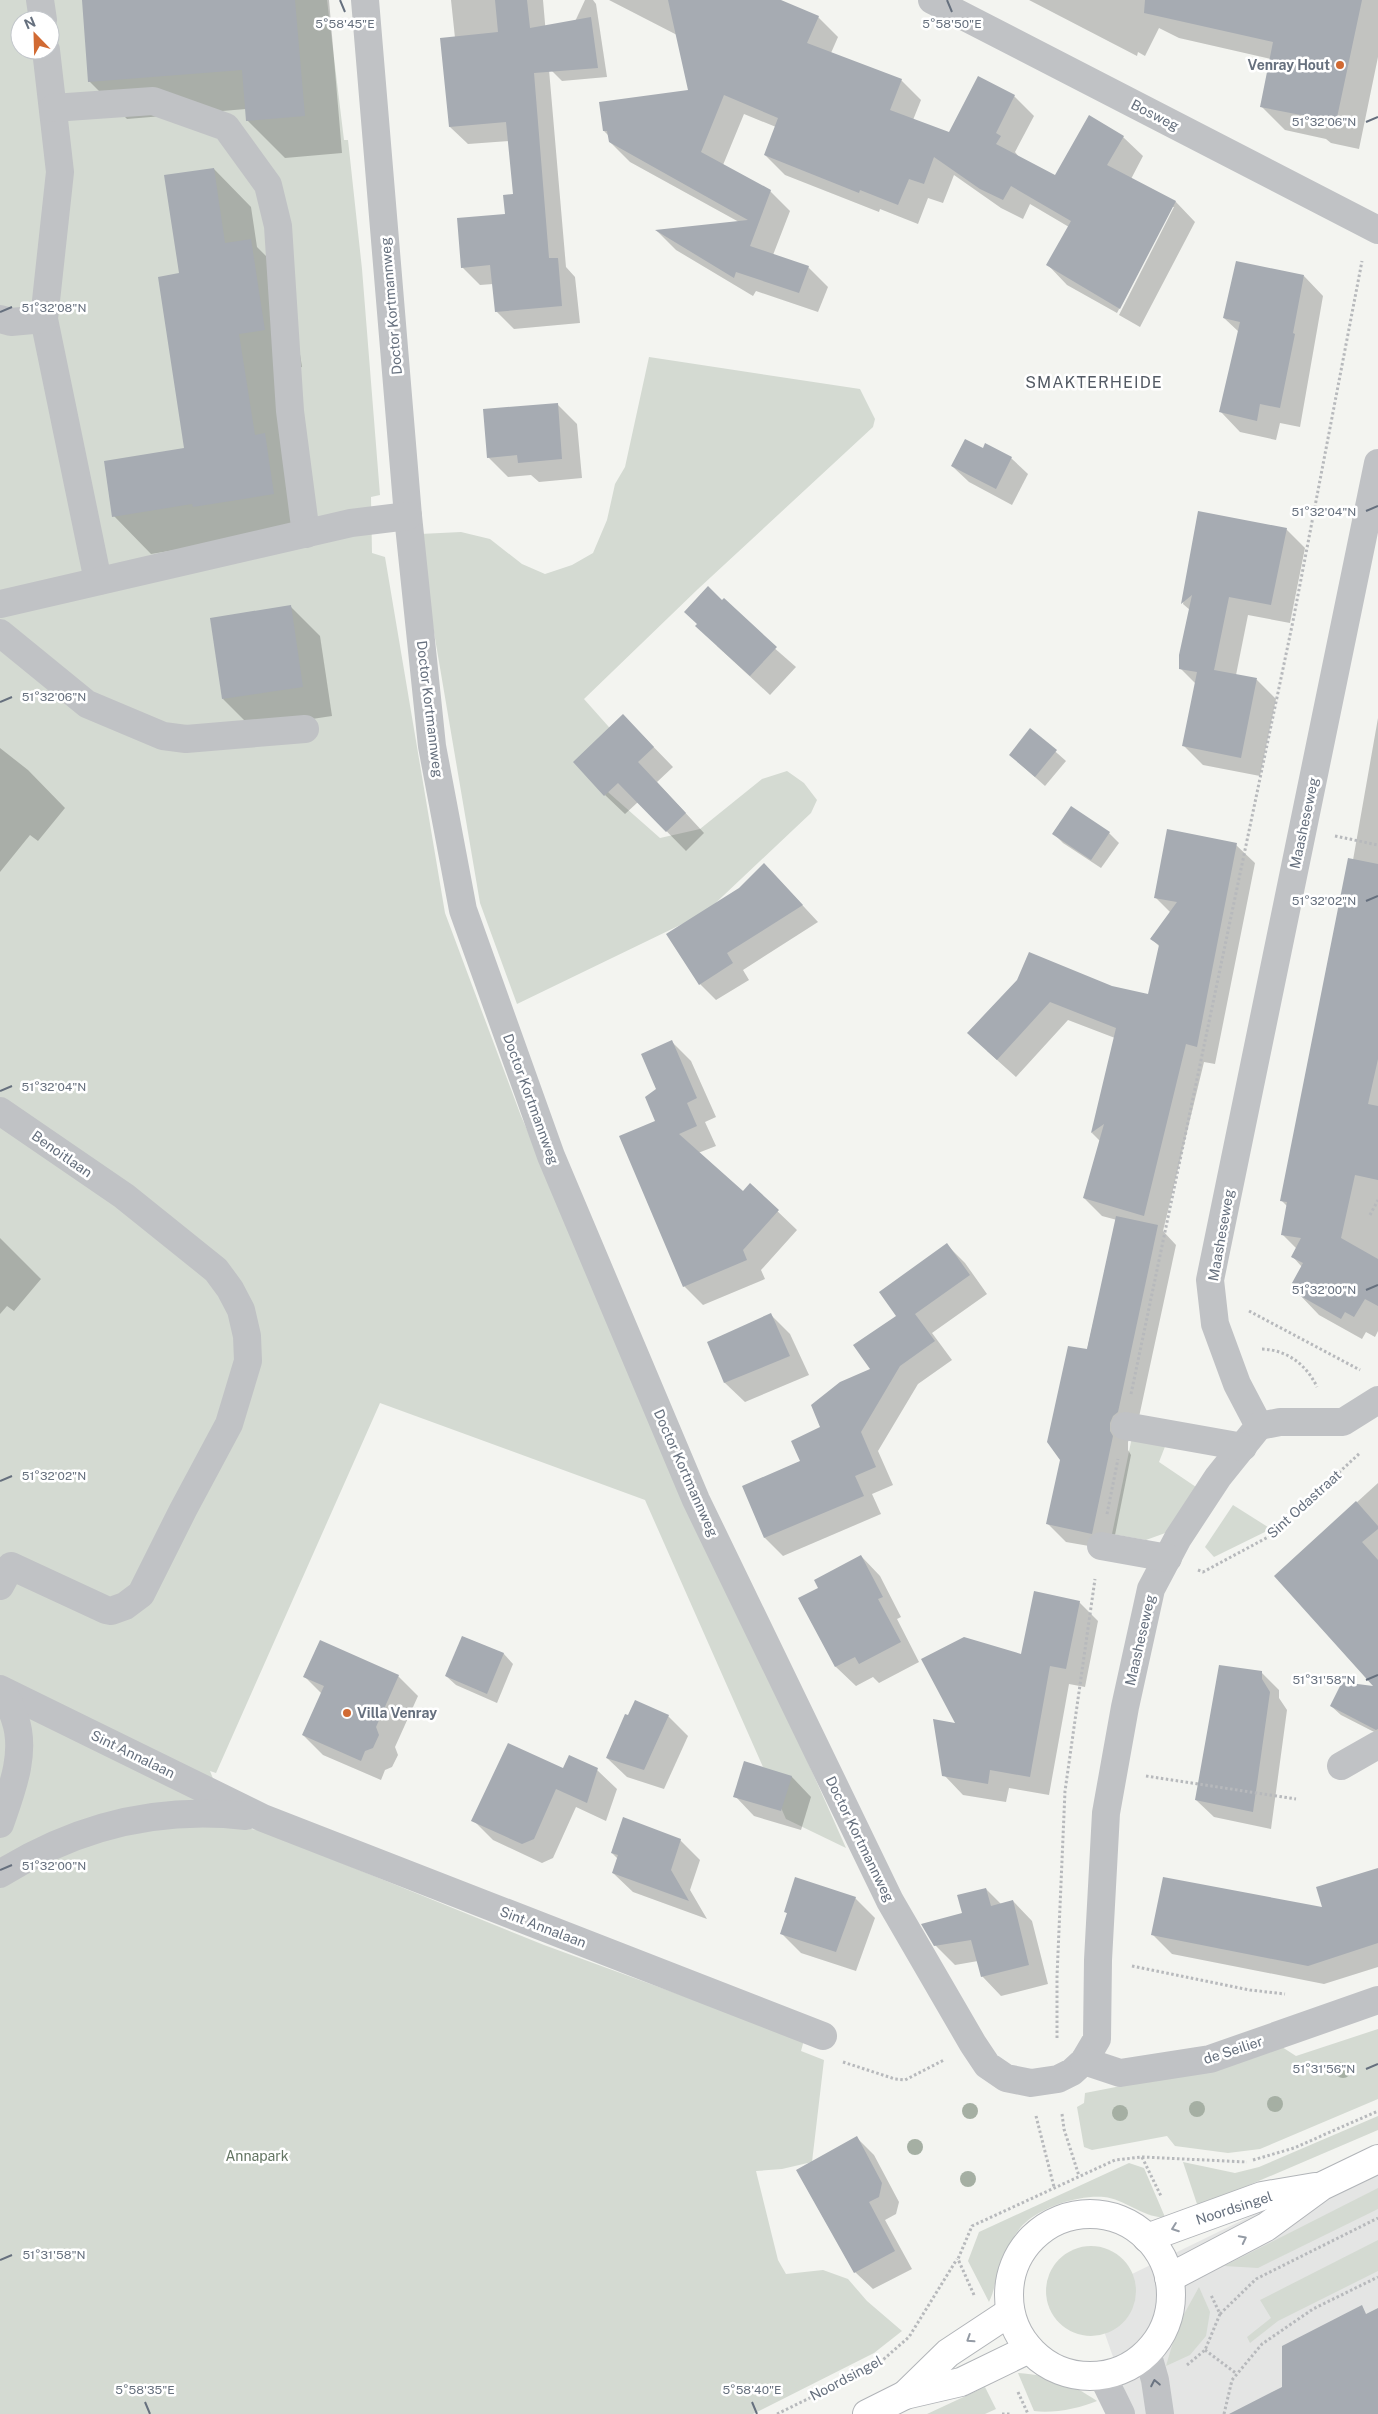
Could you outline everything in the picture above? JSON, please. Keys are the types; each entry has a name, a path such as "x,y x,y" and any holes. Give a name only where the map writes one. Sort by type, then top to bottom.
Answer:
{"main road":[{"name":"Noordsingel","path":"1169,2278 1266,2227 1322,2186 1378,2159"},
{"name":"Noordsingel","path":"1147,2238 1262,2196 1322,2186"},
{"path":"1076,2215 1102,2215 1126,2223 1147,2238 1161,2256 1169,2278 1171,2298 1168,2318 1160,2336 1147,2352 1126,2367 1102,2375 1082,2376 1062,2371 1044,2362 1029,2348 1017,2332 1010,2312 1009,2286 1016,2261 1030,2240 1051,2224 1076,2215"},
{"path":"906,2395 948,2353 1010,2312"},
{"path":"868,2414 906,2395 961,2382 1029,2348"}],"street":[{"name":"Doctor Kortmannweg","path":"365,0 408,516 432,746 463,910 551,1156 696,1500 890,1901 987,2065 1006,2078 1031,2083"},
{"name":"Bosweg","path":"932,0 1373,228"},
{"path":"47,60 60,172 44,319 98,582"},
{"path":"53,108 153,101 226,127 268,185 278,226 290,411 306,534"},
{"path":"0,319 11,322 44,319"},
{"name":"Maasheseweg","path":"1031,2083 1058,2079 1072,2072 1084,2061 1097,2039 1098,1960 1106,1813 1125,1707 1151,1589 1178,1538 1218,1477 1259,1426 1237,1384 1214,1324 1210,1280 1378,464"},
{"path":"0,604 351,523 408,516"},
{"path":"0,633 87,704 163,736 186,739 305,729"},
{"name":"Benoitlaan","path":"0,1111 124,1196 216,1270 230,1289 241,1310 247,1336 248,1361 229,1424 141,1594 133,1601 116,1610 106,1610 11,1566 0,1586"},
{"path":"1259,1426 1280,1422 1343,1422 1378,1400"},
{"path":"1125,1426 1242,1447"},
{"path":"1101,1546 1168,1558"},
{"name":"Sint Annalaan","path":"1,1690 264,1818 823,2036"},
{"name":"Sint Annalaan","path":"0,1824 12,1790 20,1750 16,1720 1,1690"},
{"path":"1341,1766 1378,1745"},
{"name":"Sint Annalaan","path":"0,1874 44,1848 67,1838 126,1821 186,1813 231,1814 264,1818"},
{"name":"de Seilier","path":"1084,2061 1120,2073 1210,2059 1378,2000"},
{"path":"1147,2352 1155,2380 1160,2414"},
{"path":"1102,2375 1121,2414"}],"path":[{"path":"1079,2176 1064,2130 1058,2079 1057,1976 1065,1791 1081,1669 1101,1546 1125,1426 1373,228"},
{"path":"1303,830 1378,845"},
{"path":"1370,1215 1378,1200"},
{"path":"1211,1291 1360,1371"},
{"path":"1228,1359 1252,1349 1270,1349 1290,1355 1305,1368 1316,1385 1323,1406 1325,1422"},
{"name":"Sint Odastraat","path":"1168,1558 1203,1572 1270,1536 1364,1449"},
{"path":"1114,1770 1296,1799"},
{"path":"1098,1960 1250,1990 1286,1994"},
{"path":"823,2036 816,2052 895,2079 905,2080 973,2044"},
{"path":"1031,2083 1039,2133 1054,2187"},
{"path":"1142,2157 1244,2163 1294,2148 1378,2111"},
{"path":"1220,2314 1256,2279 1378,2218"},
{"name":"Noordsingel","path":"777,2414 877,2365 910,2337 958,2259"},
{"path":"1224,2414 1232,2380 1262,2344 1313,2309 1378,2277"},
{"path":"1205,2350 1237,2374"},
{"path":"1002,2414 1012,2414"}],"shaded area":[{"path":"1378,2154 1378,2414 1133,2414 1091,2294"}],"green space":[{"name":"Annapark","path":"0,0 327,0 344,140 348,140 362,269 380,495 371,497 372,553 385,557 445,913 521,1116 846,1848 786,1819 645,1500 380,1403 216,1773 210,1771 232,1826 263,1831 544,1945 804,2040 801,2051 824,2060 812,2162 782,2169 756,2171 778,2260 786,2274 823,2270 848,2279 867,2301 902,2331 874,2353 753,2414 0,2414"},
{"path":"649,357 860,389 875,419 873,427 698,589 584,699 616,735 584,765 609,793 660,838 700,829 762,779 787,771 804,783 817,800 811,813 705,913 517,1004 480,903 420,550 420,534 461,532 490,539 522,564 545,574 572,565 593,553 607,520 615,484 625,467"},
{"path":"1132,1437 1166,1444 1159,1462 1196,1487 1168,1532 1146,1540 1112,1534"},
{"path":"1233,1505 1271,1529 1214,1557 1205,1547"},
{"path":"1378,2029 1378,2099 1260,2149 1228,2153 1175,2146 1167,2136 1092,2150 1084,2147 1077,2107 1084,2103 1085,2093 1152,2080 1282,2047 1296,2056"},
{"path":"1378,2116 1378,2130 1198,2207 1183,2162 1235,2173 1259,2167"},
{"path":"1129,2163 1144,2168 1165,2217 1150,2215 1120,2201 1104,2197 1073,2200 1042,2211 1022,2226 1009,2245 1000,2263 989,2302 968,2261 979,2232"},
{"path":"1378,2188 1378,2209 1258,2268 1224,2266"},
{"path":"1378,2240 1378,2271 1278,2321 1250,2343 1247,2337 1271,2318 1260,2300"},
{"path":"1091,2246 1108,2249 1123,2259 1133,2274 1136,2291 1133,2308 1123,2323 1108,2333 1091,2336 1074,2333 1059,2323 1049,2308 1046,2291 1049,2274 1059,2259 1074,2249"},
{"path":"1199,2287 1210,2312 1206,2336 1190,2355 1166,2366 1178,2325"},
{"path":"1018,2373 1060,2381 1097,2401 1066,2410 1034,2411"},
{"path":"985,2387 996,2409 985,2414 927,2414"}],"building":[{"path":"82,0 295,0 305,116 246,121 242,70 88,82"},
{"path":"495,0 527,0 530,28 591,17 598,68 534,73 549,258 558,258 562,306 495,312 490,265 461,268 457,218 505,214 503,195 513,194 506,122 449,127 440,38 498,32"},
{"path":"668,0 781,0 819,16 807,43 902,79 890,110 949,132 978,76 1015,95 996,133 1001,136 996,144 1055,175 1089,115 1124,136 1107,165 1176,201 1120,309 1046,265 1071,221 1011,186 1003,200 980,189 934,157 924,184 909,179 898,205 860,190 859,193 764,155 778,118 724,95 701,152 771,190 750,246 809,266 799,293 736,272 734,278 655,230 748,220 609,142 607,131 603,131 599,102 688,90"},
{"path":"1145,0 1362,0 1335,127 1306,120 1306,116 1260,107 1273,42 1144,13"},
{"path":"214,168 225,243 251,239 265,330 239,334 255,435 265,433 274,494 193,507 192,504 112,517 104,461 184,448 158,277 179,273 164,175"},
{"path":"1236,261 1304,275 1293,333 1295,334 1280,408 1260,404 1257,421 1219,412 1240,322 1223,318"},
{"path":"558,403 562,459 518,463 517,455 487,458 483,409"},
{"path":"965,439 983,448 985,443 1012,457 996,489 951,466"},
{"path":"1198,511 1287,528 1271,605 1229,597 1214,670 1257,678 1241,758 1182,746 1197,672 1179,669 1179,655 1192,595 1181,604"},
{"path":"708,586 722,600 724,598 777,647 750,676 695,626 697,624 684,612"},
{"path":"291,605 303,687 222,699 210,618"},
{"path":"623,714 654,747 638,762 686,813 666,832 618,783 604,796 573,762"},
{"path":"1030,728 1057,750 1035,777 1009,755"},
{"path":"1071,806 1110,832 1091,860 1052,834"},
{"path":"1167,829 1237,843 1197,1047 1186,1044 1144,1216 1083,1198 1104,1124 1091,1133 1116,1028 1050,1002 997,1060 967,1033 1017,980 1029,952 1112,986 1148,994 1159,945 1150,939 1177,902 1154,898"},
{"path":"1348,858 1378,864 1378,1059 1368,1104 1378,1106 1378,1180 1355,1175 1341,1238 1378,1259 1378,1306 1365,1299 1354,1317 1345,1312 1341,1319 1297,1294 1301,1288 1292,1283 1303,1263 1291,1257 1301,1238 1281,1235 1287,1202 1280,1201"},
{"path":"764,863 803,905 727,953 733,963 699,985 666,934 739,888"},
{"path":"672,1040 697,1098 687,1103 697,1126 679,1134 743,1191 750,1183 779,1210 743,1250 747,1260 683,1287 619,1136 655,1121 645,1097 656,1089 641,1054"},
{"path":"1116,1216 1158,1225 1118,1412 1113,1416 1110,1423 1110,1431 1113,1436 1092,1534 1046,1524 1060,1460 1047,1442 1068,1346 1087,1349"},
{"path":"947,1243 970,1275 915,1314 935,1341 900,1366 861,1432 876,1467 855,1476 864,1496 764,1538 742,1486 800,1461 791,1441 820,1427 811,1405 840,1382 870,1369 853,1345 896,1316 879,1292"},
{"path":"771,1313 790,1356 724,1383 707,1342"},
{"path":"1356,1501 1378,1526 1378,1529 1362,1542 1378,1560 1378,1729 1376,1730 1330,1706 1342,1682 1373,1686 1274,1576"},
{"path":"861,1555 883,1597 878,1599 901,1642 859,1664 855,1657 835,1667 798,1598 818,1588 814,1580"},
{"path":"1034,1591 1080,1601 1066,1669 1050,1666 1030,1777 990,1770 988,1784 942,1776 933,1719 955,1723 921,1659 964,1637 1021,1654"},
{"path":"462,1636 504,1653 487,1694 445,1676"},
{"name":"Villa Venray","path":"320,1640 399,1675 376,1727 379,1735 373,1748 365,1751 361,1761 302,1735 324,1686 303,1677"},
{"path":"1219,1665 1262,1671 1262,1679 1270,1692 1253,1812 1195,1800"},
{"path":"635,1700 669,1715 644,1770 606,1758 625,1714 628,1715"},
{"path":"508,1743 563,1768 569,1755 598,1768 587,1803 556,1789 534,1839 522,1844 471,1821"},
{"path":"744,1761 792,1776 781,1811 733,1797"},
{"path":"623,1817 681,1839 671,1870 689,1901 612,1873 618,1855 611,1853"},
{"path":"1378,1868 1378,1943 1308,1966 1151,1935 1163,1877 1322,1907 1316,1887"},
{"path":"795,1877 856,1897 836,1952 780,1934 787,1913 784,1912"},
{"path":"986,1888 991,1906 1013,1900 1029,1965 981,1977 971,1940 934,1946 921,1924 962,1913 957,1895"},
{"path":"857,2136 882,2183 879,2197 869,2202 895,2251 854,2273 796,2170"},
{"path":"1362,2305 1366,2314 1378,2308 1378,2414 1229,2414 1282,2387 1282,2346"}],"place":[{"name":"Venray Hout","path":"1340,65"},
{"name":"Villa Venray","path":"347,1713"}],"district":[{"name":"SMAKTERHEIDE","path":"1094,382"}]}
